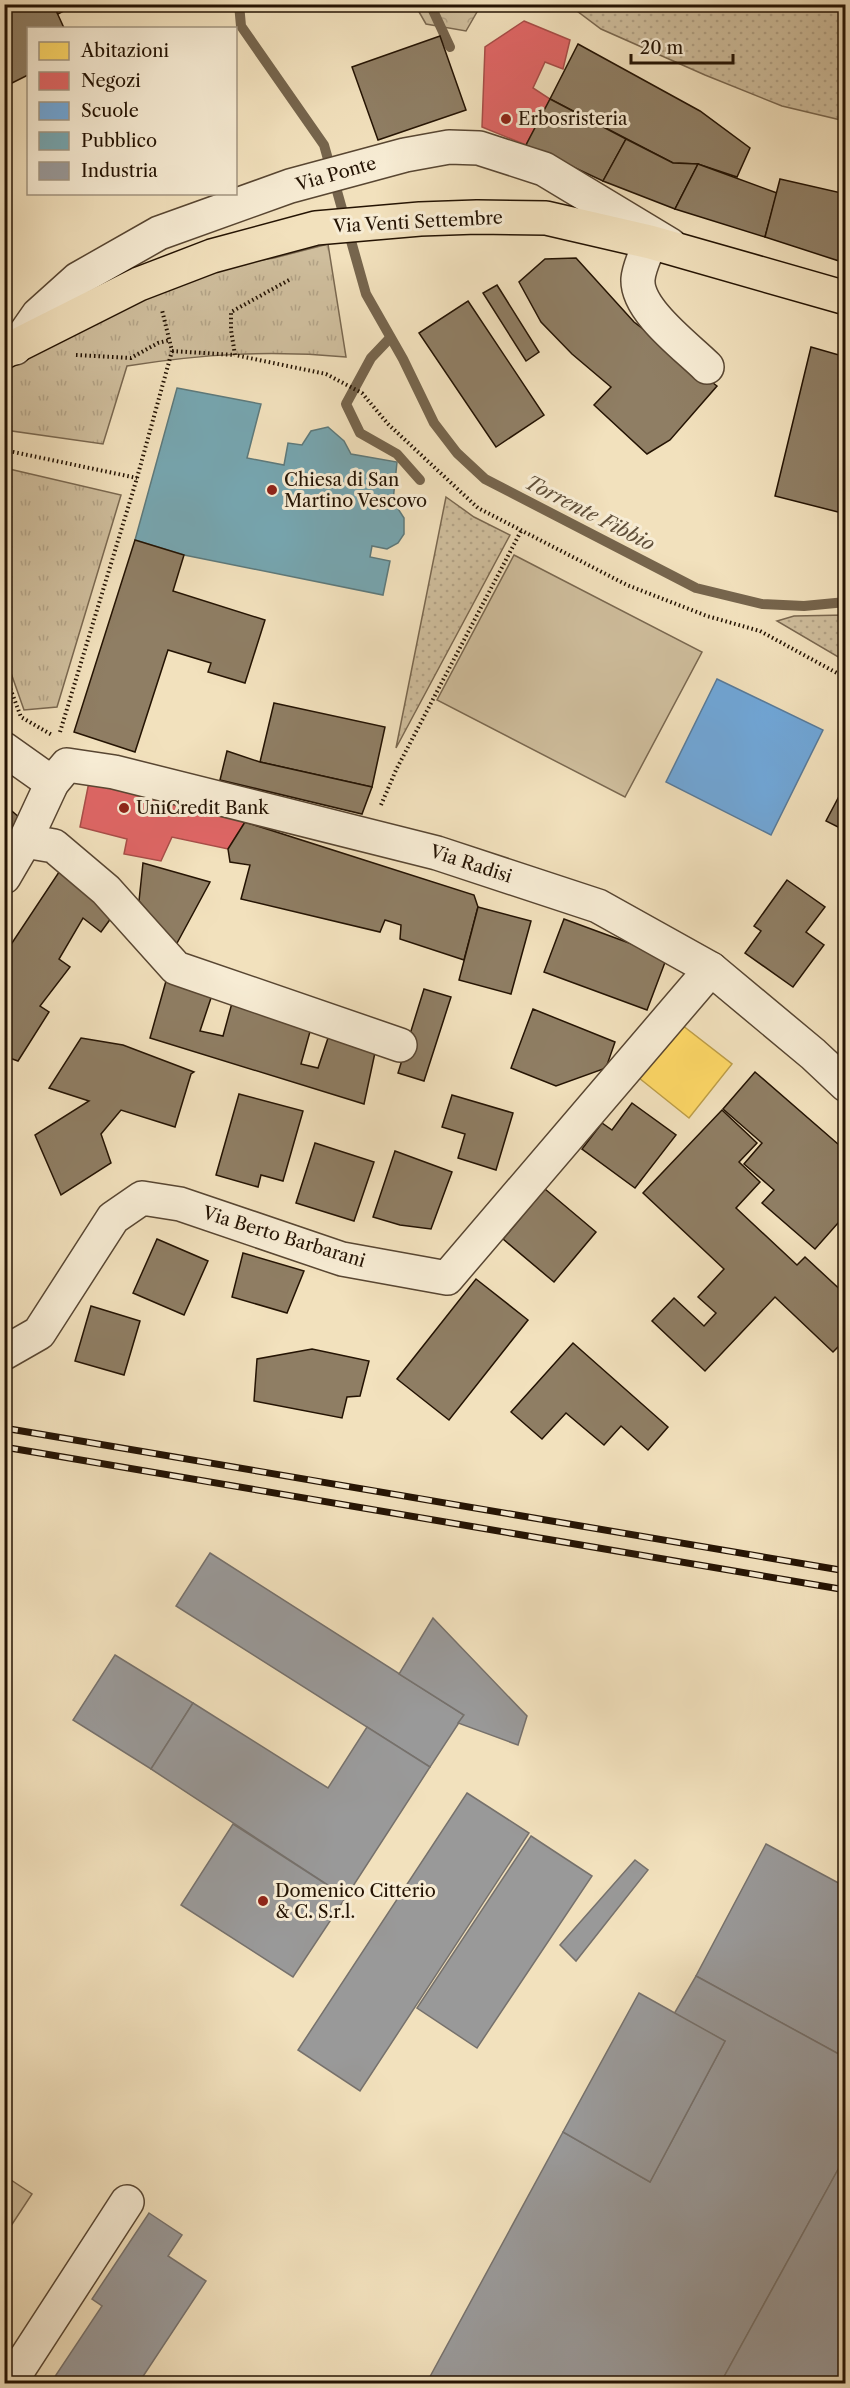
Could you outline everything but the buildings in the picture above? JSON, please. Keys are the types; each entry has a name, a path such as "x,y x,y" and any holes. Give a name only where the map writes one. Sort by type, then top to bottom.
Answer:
{"main road":[{"name":"Via Venti Settembre","path":"10,350 139,284 212,256 316,228 420,219 546,218 664,246 846,298"}],"street":[{"name":"Via Ponte","path":"10,350 38,315 78,279 159,233 291,186 405,154 449,147 479,148 544,169 664,246"},
{"path":"664,246 638,279 641,294 654,317 707,367"},
{"path":"4,749 52,783 25,841 4,877"},
{"name":"Via Radisi","path":"52,783 67,765 114,772 437,853 598,906 711,969 813,1054 846,1085"},
{"path":"25,841 54,846 106,890 176,968 400,1045"},
{"name":"Via Berto Barbarani","path":"4,1353 39,1333 113,1218 141,1198 180,1204 342,1258 447,1278 711,969"},
{"path":"9,2384 128,2202"}],"path":[{"path":"236,355 231,330 231,312 289,280"},
{"path":"4,672 21,717 58,738 137,478 172,351 160,304"},
{"path":"72,355 131,358 158,343 170,340"},
{"path":"172,351 236,355 326,374 362,393 388,424 478,508 627,585 707,616 760,631 846,678"},
{"path":"4,450 137,478"},
{"path":"380,807 396,770 521,531"}],"green space":[{"path":"415,5 481,5 466,31 426,24"},
{"path":"569,5 845,5 845,121 782,106 705,75 601,29"},
{"path":"328,244 346,357 236,354 127,366 103,444 5,430 5,358 217,267 274,258"},
{"path":"5,468 121,495 57,707 24,710 5,656"},
{"path":"446,497 474,517 510,535 396,748"},
{"path":"514,555 702,652 625,797 437,700"},
{"path":"845,615 845,661 777,621 794,616"},
{"path":"5,2176 32,2194 5,2235"}],"waterway":[{"name":"Torrente Fibbio","path":"239,4 241,26 324,145 366,294 403,359 434,423 457,453 485,479 696,588 762,604 804,606 846,602"},
{"path":"430,4 450,47"},
{"name":"Torrente Fibbio","path":"390,338 371,358 346,404 360,433 397,454 420,480"}],"railway":[{"path":"4,1428 846,1571"},
{"path":"4,1447 846,1590"}],"place":[{"name":"Erbosristeria","path":"506,119"},
{"name":"Chiesa di San Martino Vescovo","path":"272,490"},
{"name":"UniCredit Bank","path":"124,808"},
{"name":"Domenico Citterio & C. S.r.l.","path":"263,1901"}]}
